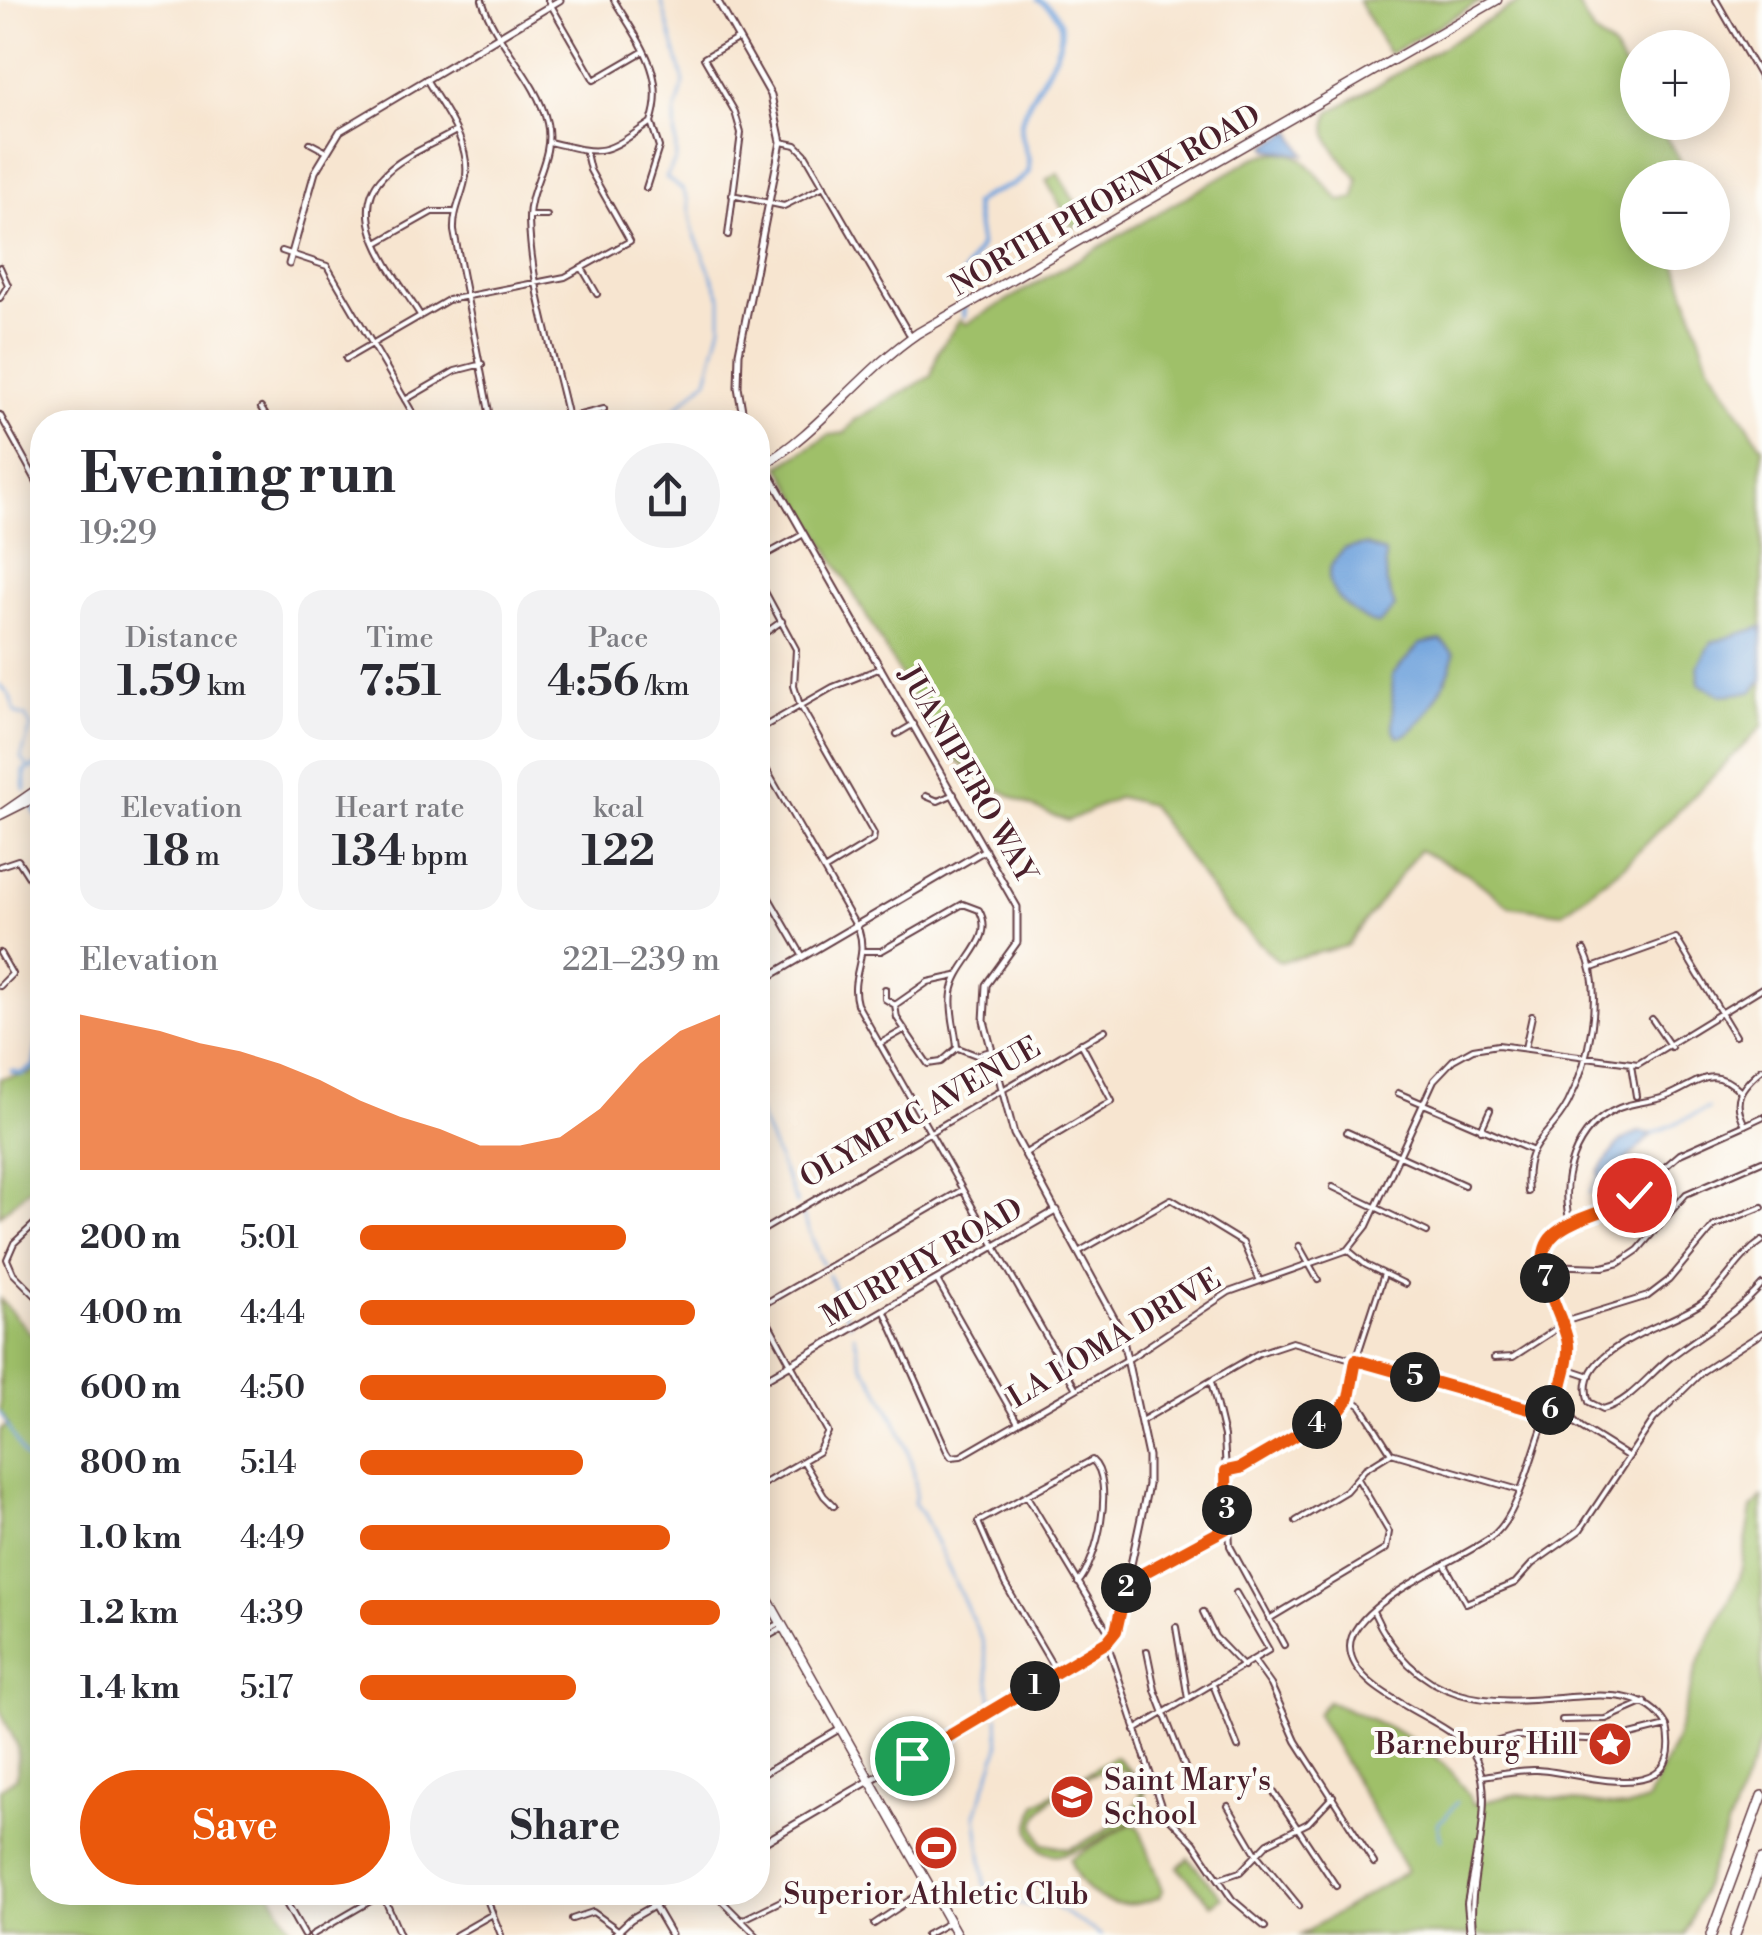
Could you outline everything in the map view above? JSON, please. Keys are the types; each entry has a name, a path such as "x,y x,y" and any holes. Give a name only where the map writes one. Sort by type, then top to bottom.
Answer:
{"highway":[{"path":"1711,1935 1762,1796"},
{"path":"1734,1935 1762,1859"}],"main road":[{"name":"NORTH PHOENIX ROAD","path":"770,461 807,435 872,368 912,337 1497,0"},
{"path":"1,814 30,794"},
{"path":"1,814 30,800"},
{"path":"770,1604 957,1935"}],"street":[{"path":"482,0 544,112 549,142 529,216 537,280 566,410"},
{"path":"289,264 311,180 325,151 352,120 560,0"},
{"path":"614,0 657,80 651,122 659,147 646,188"},
{"path":"716,0 774,103 781,142 738,364 743,410"},
{"path":"1716,0 1762,80"},
{"path":"549,3 594,80 644,51"},
{"path":"728,235 740,133 734,112 704,58 739,38"},
{"path":"426,79 456,132 466,167 454,212 490,410"},
{"path":"549,142 586,153 608,148 651,122"},
{"path":"420,315 377,242 368,218 378,182 390,169 456,132"},
{"path":"781,142 801,148 912,337"},
{"path":"310,144 325,151"},
{"path":"346,359 420,315 468,295 564,277 630,240 590,170 586,153"},
{"path":"732,196 788,205 824,186"},
{"path":"377,242 432,212 454,212"},
{"path":"529,216 547,216"},
{"path":"282,251 326,266 411,410"},
{"path":"0,267 8,285 0,298"},
{"path":"582,268 597,294"},
{"path":"405,400 455,371 482,364"},
{"path":"600,410 604,409"},
{"path":"0,415 30,469"},
{"name":"JUANIPERO WAY","path":"770,481 914,724 1020,918 1014,947 983,994 982,1011 991,1051 1024,1154 1112,1309 1130,1358 1143,1420 1149,1473 1129,1574 1110,1640"},
{"path":"770,552 804,534"},
{"path":"770,600 796,649 794,686 800,705 874,834 873,840 824,870"},
{"path":"770,630 782,621"},
{"path":"770,723 881,668"},
{"path":"898,734 914,724"},
{"path":"770,776 856,924 864,951 853,990 879,1044 1076,1389"},
{"path":"926,796 938,801 954,794"},
{"path":"770,976 986,850"},
{"path":"0,866 14,859 22,862 30,876"},
{"path":"770,900 802,955"},
{"path":"864,951 881,950 959,906 972,904 986,922 986,934 956,976 951,1008 957,1048"},
{"path":"1592,968 1676,938 1735,1036"},
{"path":"1528,1192 1531,1150 1567,1105 1582,1058 1595,1000 1592,968 1584,950"},
{"path":"0,952 12,978 0,986"},
{"path":"895,1005 928,982 956,976"},
{"path":"1406,1284 1348,1250 1362,1234 1438,1074 1460,1056 1489,1046 1631,1065 1671,1047 1762,988"},
{"path":"885,990 885,999 895,1005 904,1030 928,1064 941,1062 957,1048"},
{"path":"1525,1048 1532,1016"},
{"path":"1652,1020 1671,1047"},
{"path":"879,1044 904,1030"},
{"name":"OLYMPIC AVENUE","path":"770,1226 1104,1030"},
{"path":"1024,1154 1112,1101 1081,1044"},
{"path":"957,1048 976,1054 991,1051"},
{"path":"1631,1065 1636,1096"},
{"path":"1744,1125 1736,1104 1740,1091 1762,1069"},
{"path":"1570,1226 1565,1178 1582,1141 1605,1115 1670,1095 1708,1075 1723,1078 1740,1091"},
{"path":"1398,1093 1531,1150"},
{"path":"1482,1130 1490,1110"},
{"path":"1472,1935 1482,1776 1469,1748 1357,1669 1351,1656 1351,1636 1373,1610 1501,1530 1547,1414 1558,1406 1566,1368 1568,1343 1546,1284 1552,1237 1623,1203 1680,1154 1762,1116"},
{"path":"1347,1132 1464,1185"},
{"path":"1546,1265 1604,1267 1619,1263 1638,1250 1692,1190 1762,1161"},
{"path":"1333,1188 1427,1232"},
{"path":"770,1298 962,1190"},
{"path":"1080,1250 1171,1200 1243,1243 1259,1279"},
{"path":"1494,1358 1514,1357 1561,1324 1648,1296 1668,1280 1714,1226 1762,1207"},
{"name":"MURPHY ROAD","path":"770,1376 1057,1210"},
{"path":"30,1228 14,1242 7,1259 13,1272 30,1289"},
{"path":"1762,1241 1739,1259 1706,1300 1681,1316 1632,1335 1590,1376 1586,1394 1598,1408 1614,1406 1672,1356 1732,1314 1762,1284"},
{"path":"1299,1246 1318,1280"},
{"name":"LA LOMA DRIVE","path":"884,1310 951,1456 962,1456 1130,1358 1204,1306 1259,1279 1348,1250"},
{"path":"1226,1471 1240,1468 1334,1414 1349,1398 1356,1360 1384,1274"},
{"path":"937,1280 1018,1423"},
{"path":"770,1326 828,1432 823,1448 770,1480"},
{"path":"1445,1566 1466,1603 1515,1583 1532,1564 1582,1528 1654,1419 1690,1382 1762,1333"},
{"path":"1143,1420 1284,1342 1547,1414 1560,1414 1629,1457"},
{"path":"1566,1368 1590,1376"},
{"path":"1211,1382 1224,1436 1227,1528 1237,1563 1284,1645"},
{"path":"1349,1398 1361,1406 1391,1453 1518,1490"},
{"path":"1558,1406 1581,1427"},
{"path":"1296,1521 1391,1453"},
{"path":"1057,1673 1004,1584 978,1522 1087,1460 1100,1467 1106,1492 1088,1569 1078,1583"},
{"path":"803,1461 834,1506"},
{"path":"1269,1619 1386,1549 1389,1532 1358,1479"},
{"path":"1026,1494 1110,1640 1162,1812 1194,1843 1238,1905 1265,1927"},
{"path":"1129,1574 1138,1576 1227,1528"},
{"path":"1135,1730 1214,1686 1270,1646 1236,1593"},
{"path":"1373,1610 1397,1655 1423,1678 1451,1693 1488,1702 1620,1695 1646,1702 1667,1726 1667,1756 1657,1771 1642,1780 1624,1784 1538,1770 1482,1776"},
{"path":"1202,1612 1216,1636 1244,1667"},
{"path":"770,1630 782,1625"},
{"path":"770,1634 782,1625"},
{"path":"1176,1627 1188,1700"},
{"path":"770,1839 1110,1640"},
{"path":"1147,1651 1188,1774"},
{"path":"1254,1660 1272,1685 1296,1740 1374,1863"},
{"path":"1214,1686 1238,1747"},
{"path":"1562,1720 1606,1719 1646,1702"},
{"path":"1469,1748 1516,1736 1610,1740 1667,1726"},
{"path":"770,1770 841,1729"},
{"path":"1267,1782 1336,1886"},
{"path":"1219,1879 1240,1872 1272,1840 1298,1830 1334,1796"},
{"path":"1228,1806 1257,1855 1299,1906"},
{"path":"874,1924 931,1886"},
{"path":"744,1919 789,1897"},
{"path":"287,1905 304,1935"},
{"path":"312,1935 365,1905"},
{"path":"389,1905 400,1935"},
{"path":"489,1905 501,1935"},
{"path":"728,1905 756,1935"},
{"path":"572,1918 592,1912 616,1932 654,1906 671,1935"},
{"path":"456,1935 492,1914"},
{"path":"926,1935 950,1922"}],"green space":[{"path":"1358,0 1483,0 1389,54"},
{"path":"1523,0 1575,0 1594,34 1613,48 1620,60 1620,140 1667,140 1680,160 1620,160 1620,270 1679,270 1709,364 1762,447 1762,727 1625,865 1562,913 1509,906 1467,873 1419,850 1347,946 1279,962 1227,912 1150,805 1119,797 1068,821 1002,791 943,749 780,466 829,435 845,433 855,420 931,376 938,351 960,320 966,324 1250,160 1283,152 1295,155 1341,201 1355,198 1358,179 1339,156 1326,130 1331,112"},
{"path":"1058,173 1086,220 1073,228 1046,180"},
{"path":"30,1074 30,1188 0,1215 0,1078"},
{"path":"0,1299 30,1333 30,1905 278,1905 295,1935 0,1935 0,1789 17,1777 18,1747 0,1710 0,1430 8,1425 0,1411"},
{"path":"1762,1497 1762,1738 1685,1935 1301,1935 1407,1871 1317,1714 1328,1701 1392,1729 1429,1751 1460,1783 1473,1804 1518,1794 1626,1808 1647,1801 1675,1742 1698,1664 1740,1578 1752,1508"},
{"path":"1115,1756 1144,1784 1144,1805 1136,1817 1072,1852 1050,1854 1034,1841 1029,1827 1036,1804","holes":["1119,1769 1136,1779 1141,1790 1137,1802 1112,1826 1069,1849 1043,1844 1035,1826 1038,1816 1068,1787 1108,1770"]},
{"path":"1131,1824 1139,1827 1163,1890 1160,1897 1144,1902 1104,1901 1084,1886 1070,1859"},
{"path":"1188,1858 1222,1897 1212,1905 1178,1867"}],"water":[{"path":"1292,131 1305,155 1268,149 1267,145"},
{"path":"1366,545 1385,553 1387,584 1395,607 1379,624 1362,618 1344,604 1329,578 1331,566 1344,549"},
{"path":"1762,627 1762,680 1752,692 1721,695 1699,684 1698,665 1712,642"},
{"path":"1441,640 1454,653 1448,675 1425,716 1398,737 1393,728 1392,675 1420,644"},
{"path":"1640,1132 1652,1134 1620,1167 1600,1179 1598,1173 1614,1149"}],"waterway":[{"path":"661,0 684,82 675,115 676,159 666,178 682,189 687,199 693,231 721,298 721,325 707,380 673,410"},
{"path":"964,316 962,277 980,246 974,204 1016,183 1028,172 1021,125 1060,42 1061,26 1054,12 1038,0"},
{"path":"0,685 10,696 15,713 26,717 30,725"},
{"path":"28,766 21,758 30,730"},
{"path":"25,789 25,770 30,768"},
{"path":"12,1071 21,1074 30,1069"},
{"path":"1652,1134 1709,1108"},
{"path":"770,1140 797,1204"},
{"path":"1590,1193 1599,1177"},
{"path":"802,1214 823,1264"},
{"path":"828,1274 850,1324"},
{"path":"854,1335 861,1362 908,1452 916,1488 914,1503 924,1516 983,1642 992,1702"},
{"path":"0,1412 30,1463"},
{"path":"998,1716 999,1746 976,1814 985,1885 1016,1902 1052,1905 1101,1935"},
{"path":"1445,1817 1457,1802"},
{"path":"1441,1839 1437,1824 1444,1818"}],"place":[{"name":"Barneburg Hill","path":"1610,1744"},
{"name":"Saint Mary's School","path":"1072,1797"},
{"name":"Superior Athletic Club","path":"936,1848"}],"route":[{"path":"912,1758 1112,1638 1129,1574 1138,1576 1227,1528 1226,1471 1240,1468 1341,1409 1349,1398 1356,1360 1547,1414 1558,1406 1568,1343 1545,1280 1549,1242 1556,1233 1613,1209 1634,1195"}]}
